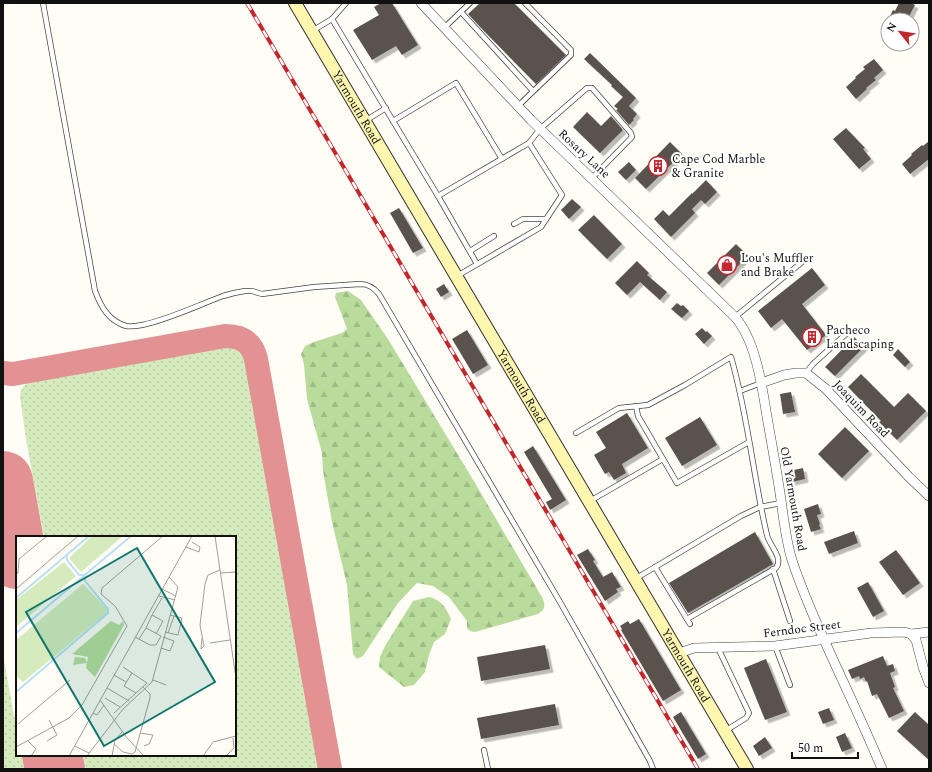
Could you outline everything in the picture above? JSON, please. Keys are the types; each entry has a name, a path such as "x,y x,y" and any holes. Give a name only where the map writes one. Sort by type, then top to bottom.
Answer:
{"main road":[{"name":"Yarmouth Road","path":"295,3 748,769"}],"street":[{"name":"Rosary Lane","path":"421,3 540,129 735,317"},
{"name":"Old Yarmouth Road","path":"735,317 742,325 749,340 761,383 788,546 792,560 824,639 882,769"},
{"path":"761,383 784,375 806,373"},
{"name":"Joaquim Road","path":"806,373 826,389 909,477 929,496"},
{"name":"Ferndoc Street","path":"679,652 694,648 775,646 859,634 894,632 911,634 929,632"},
{"path":"911,634 916,640 923,668 929,683"}],"lane":[{"path":"43,3 95,291 100,304 107,314 118,323 128,326 158,321 223,296 245,291 252,291 262,294 314,287 360,284 366,284 375,289 557,596 653,769"},
{"path":"312,31 332,19 346,3"},
{"path":"444,28 470,3"},
{"path":"518,106 571,55 571,50 525,3"},
{"path":"461,12 533,92"},
{"path":"332,19 477,264"},
{"path":"393,121 456,84 502,159"},
{"path":"438,196 529,143 540,129 587,88 592,88 631,133 632,137 592,178"},
{"path":"365,121 386,108"},
{"path":"456,276 541,227 562,195 529,143"},
{"path":"514,224 523,219 546,219"},
{"path":"470,251 494,236"},
{"path":"735,317 801,263"},
{"path":"806,373 813,364 847,334"},
{"path":"576,433 618,408 648,405 731,357 740,391 760,506 768,539 779,560 778,566 687,618"},
{"path":"740,391 761,383"},
{"path":"636,406 638,416 677,483 749,442"},
{"path":"589,501 663,459"},
{"path":"635,579 760,506 782,503"},
{"path":"655,567 690,624"},
{"path":"773,569 790,621"},
{"path":"775,646 790,685"},
{"path":"718,647 749,713 746,718 725,731"},
{"path":"484,750 488,769"}],"green space":[{"path":"348,291 361,300 388,339 475,483 543,599 544,608 538,614 475,632 470,631 467,628 467,621 449,597 433,586 417,583 398,603 363,656 357,659 353,654 347,585 332,522 323,471 322,453 307,399 304,364 301,354 305,346 342,333 347,329 335,297 336,293"},
{"path":"226,344 237,346 243,351 250,368 274,512 322,769 86,769 83,756 236,756 236,536 44,536 26,439 20,396 25,385 32,380"},
{"path":"429,597 437,600 443,605 451,619 445,634 434,642 425,672 414,685 404,687 379,667 380,657 385,646 413,601"},
{"path":"3,655 16,726 16,756 21,756 24,769 3,769"}],"building":[{"path":"381,3 392,3 418,45 402,55 396,46 372,60 353,30 379,15 374,7"},
{"path":"480,3 514,3 566,55 536,84 468,14"},
{"path":"899,3 911,3 915,5 911,12 892,12 893,10 895,11"},
{"path":"590,53 636,98 629,106 637,114 629,125 616,110 618,109 614,106 623,97 584,59"},
{"path":"874,59 883,70 874,78 876,80 856,99 846,87 865,69 863,67"},
{"path":"587,112 601,126 611,116 623,130 600,153 573,127"},
{"path":"846,128 865,148 863,149 871,159 859,169 833,139"},
{"path":"929,141 929,159 910,174 902,164 912,155 911,154"},
{"name":"Cape Cod Marble & Granite","path":"670,142 682,154 646,189 635,178"},
{"path":"629,162 636,170 626,180 618,172"},
{"path":"706,180 717,192 705,204 701,200 692,209 695,213 671,237 654,219 663,210 669,216"},
{"path":"572,199 581,207 569,219 561,210"},
{"path":"399,208 423,248 413,253 390,213"},
{"path":"594,215 622,244 607,259 578,230"},
{"name":"Lou's Muffler and Brake","path":"736,244 748,256 719,285 707,273"},
{"path":"637,261 649,273 647,275 667,292 660,300 640,282 627,295 615,283"},
{"path":"812,268 825,285 802,304 826,335 807,350 782,319 771,328 758,311"},
{"path":"444,284 449,292 441,297 436,289"},
{"path":"677,303 681,306 683,305 689,311 682,318 671,309"},
{"path":"702,328 712,336 704,344 695,334"},
{"path":"467,330 488,365 473,374 452,339"},
{"path":"854,337 864,347 835,376 825,367"},
{"path":"898,349 910,362 905,367 893,355"},
{"path":"861,374 894,407 908,393 926,411 897,440 848,387"},
{"path":"791,392 795,412 783,414 780,394"},
{"path":"627,413 648,448 622,464 626,473 614,480 609,472 605,474 594,455 606,448 596,432"},
{"path":"700,417 717,445 682,466 665,438"},
{"path":"845,427 869,451 842,478 818,454"},
{"path":"533,446 566,500 550,510 546,502 552,499 524,452"},
{"path":"803,468 805,479 792,482 789,471"},
{"path":"818,504 821,514 817,515 821,529 811,532 804,509"},
{"path":"854,531 858,543 829,554 824,542"},
{"path":"755,532 773,564 688,613 669,583"},
{"path":"588,549 595,560 593,561 603,577 612,572 621,587 616,589 618,592 605,601 577,555"},
{"path":"896,550 920,583 903,595 879,562"},
{"path":"868,582 884,611 873,617 857,588"},
{"path":"639,619 681,690 663,701 621,630 622,629 620,626 628,621 630,624"},
{"path":"545,645 550,669 481,681 477,657"},
{"path":"883,656 887,666 893,664 895,671 890,673 895,687 893,688 904,711 889,718 877,694 872,696 867,681 866,682 864,677 860,679 859,676 852,679 848,670"},
{"path":"766,659 787,712 765,720 744,668"},
{"path":"555,704 559,725 481,739 477,718"},
{"path":"829,708 834,720 823,724 818,712"},
{"path":"681,712 706,754 698,759 673,717"},
{"path":"915,712 929,725 929,760 897,731"},
{"path":"845,733 852,748 842,752 836,737"},
{"path":"765,737 772,748 759,756 753,746"}],"taxiway":[{"path":"3,373 13,374 225,336 236,337 249,344 256,359 330,769"}],"runway":[{"path":"3,481 16,553"},
{"path":"52,756 55,769"}],"railway":[{"path":"247,3 698,769"}],"place":[{"name":"Cape Cod Marble & Granite","path":"658,166"},
{"name":"Lou's Muffler and Brake","path":"727,265"},
{"name":"Pacheco Landscaping","path":"812,337"}]}
